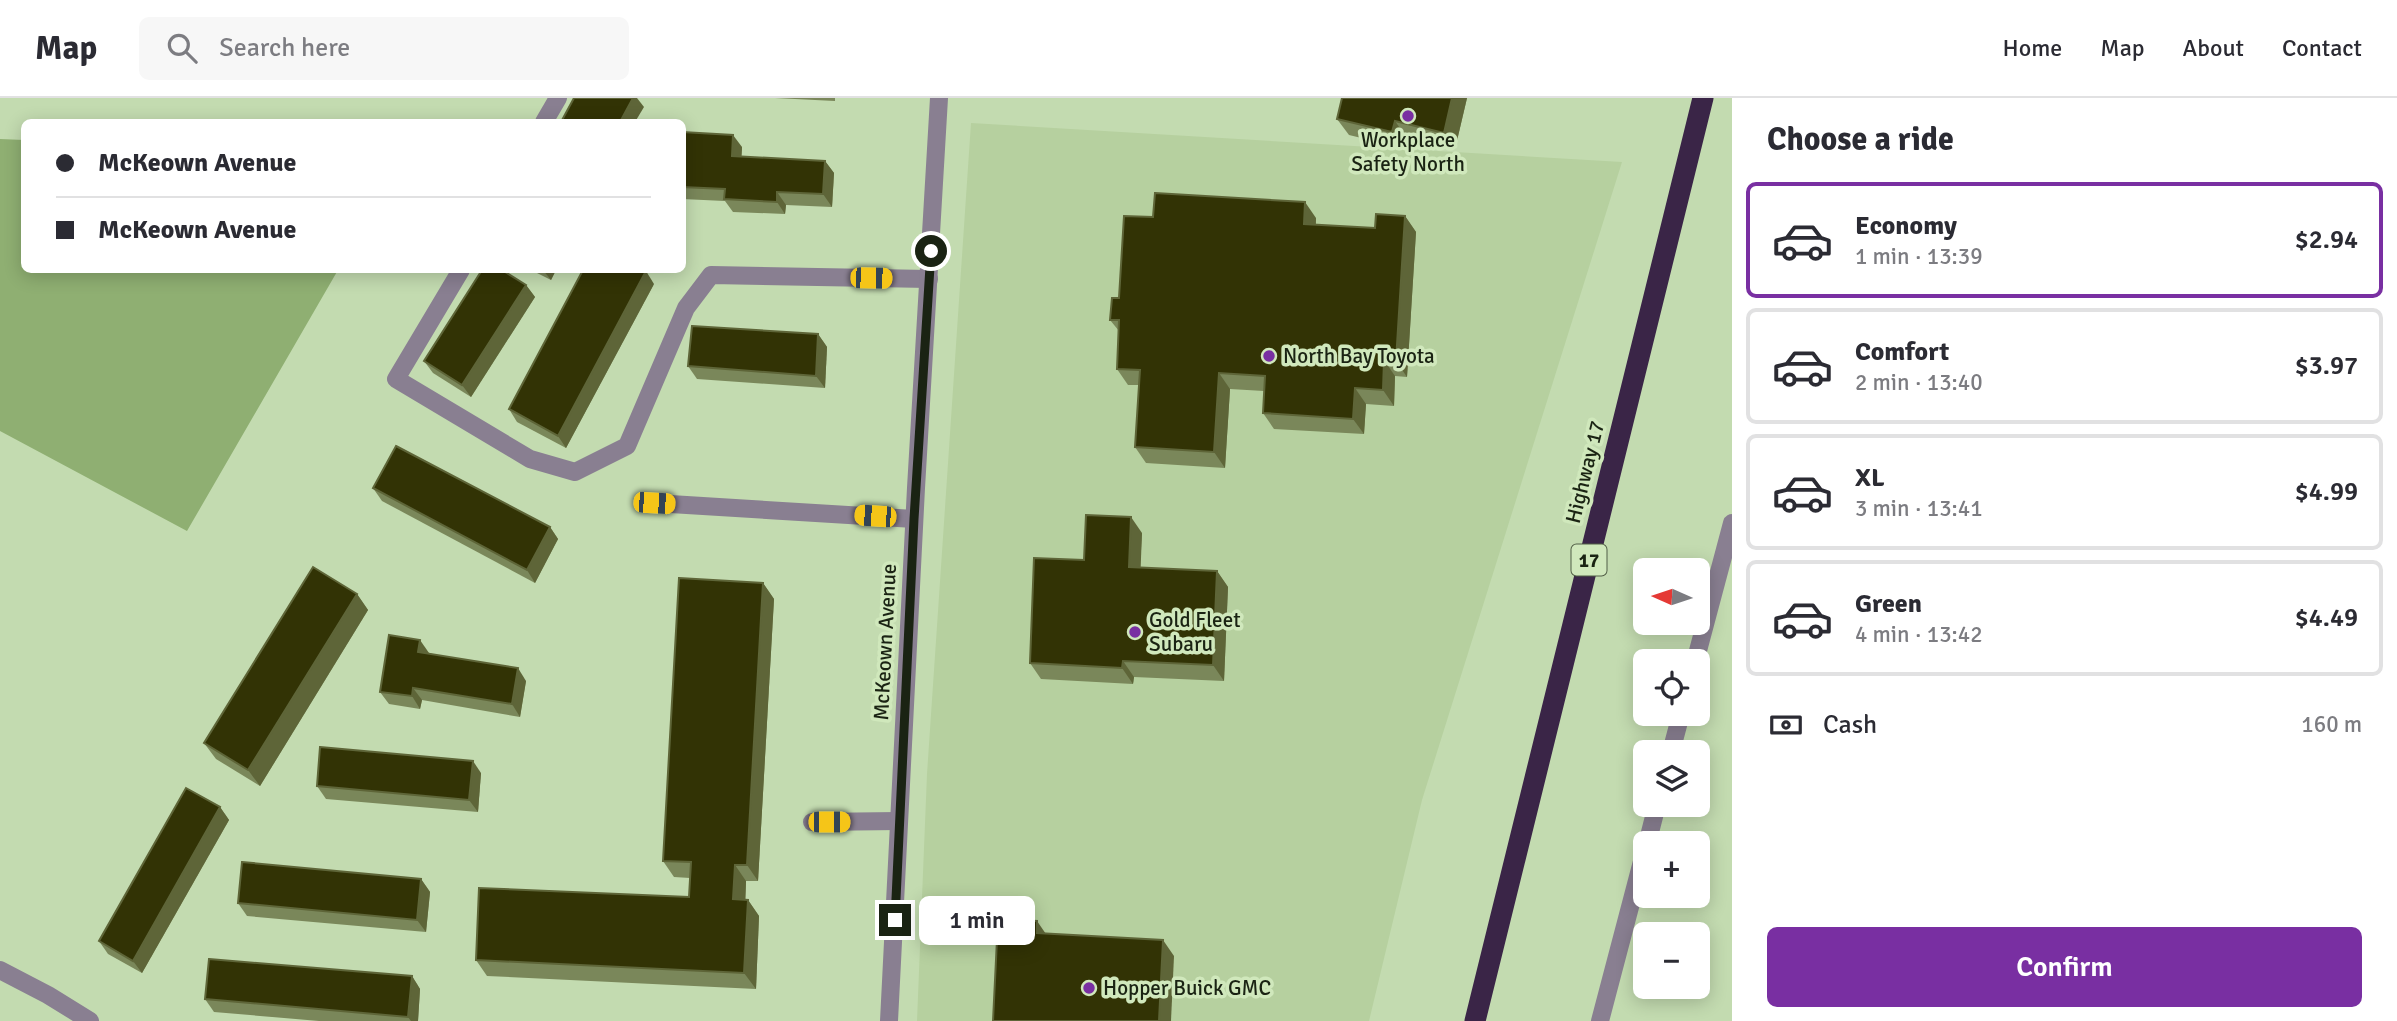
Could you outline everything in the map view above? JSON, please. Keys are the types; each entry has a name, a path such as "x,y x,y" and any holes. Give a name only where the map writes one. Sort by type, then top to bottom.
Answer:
{"highway":[{"name":"Highway 17","path":"1475,1021 1703,98"}],"street":[{"path":"546,119 558,98"},
{"name":"McKeown Avenue","path":"889,1021 914,519 939,98"},
{"path":"459,273 396,379 530,459 575,472 627,446 686,308 711,275 929,279"},
{"path":"654,503 914,519"},
{"path":"1698,649 1732,523"},
{"path":"813,822 899,821"},
{"path":"1600,1021 1633,896"},
{"path":"0,970 90,1021"}],"shaded area":[{"path":"971,123 1622,162 1422,800 1369,1021 917,1021 927,774"},
{"path":"0,139 21,140 21,273 336,273 187,531 0,431"}],"building":[{"path":"574,98 633,98 622,119 563,119"},
{"path":"1342,98 1452,98 1444,133 1395,121 1392,132 1337,119"},
{"path":"686,132 733,135 732,156 825,161 823,194 777,192 777,202 724,199 725,189 686,187"},
{"name":"North Bay Toyota","path":"1155,193 1305,202 1304,224 1375,228 1376,214 1405,216 1396,361 1384,360 1383,390 1355,388 1353,419 1263,413 1265,376 1219,373 1214,452 1135,447 1140,370 1117,369 1119,320 1110,320 1112,298 1119,298 1124,216 1153,217"},
{"path":"480,273 507,273 526,285 462,385 424,361"},
{"path":"581,273 645,273 558,436 509,409"},
{"path":"692,326 818,334 816,376 688,366"},
{"path":"396,446 550,527 527,570 373,488"},
{"name":"Gold Fleet Subaru","path":"1086,515 1131,517 1129,567 1217,571 1213,665 1123,661 1122,668 1030,663 1034,558 1084,560"},
{"path":"313,567 357,594 248,770 204,743"},
{"path":"679,578 763,583 747,865 735,865 733,899 748,900 744,973 476,960 479,888 689,897 691,862 663,861"},
{"path":"389,635 420,640 418,652 518,668 512,704 413,688 412,696 380,692"},
{"path":"320,747 473,761 469,800 317,786"},
{"path":"186,788 220,807 133,961 99,941"},
{"path":"242,862 421,879 417,920 238,903"},
{"name":"Hopper Buick GMC","path":"998,919 1037,921 1037,933 1163,940 1159,1021 993,1021"},
{"path":"209,959 412,976 408,1017 205,999"}],"place":[{"name":"Workplace Safety North","path":"1408,116"},
{"name":"North Bay Toyota","path":"1269,356"},
{"name":"Gold Fleet Subaru","path":"1135,632"},
{"name":"Hopper Buick GMC","path":"1089,988"}],"route":[{"path":"895,920 914,519 931,251"}]}
